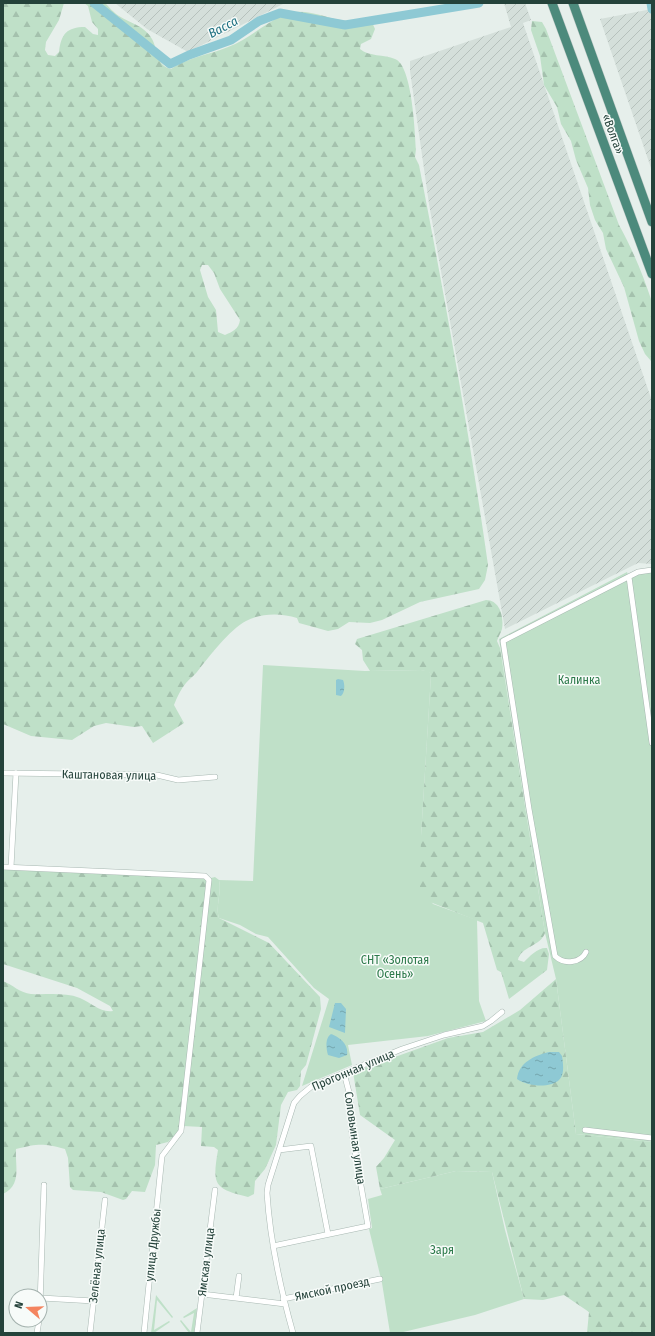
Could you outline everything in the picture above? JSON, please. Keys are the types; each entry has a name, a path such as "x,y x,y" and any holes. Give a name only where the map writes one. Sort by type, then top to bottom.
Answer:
{"highway":[{"name":"«Волга»","path":"552,3 652,274"},
{"name":"«Волга»","path":"573,3 652,222"}],"street":[{"path":"586,952 581,960 578,961 563,961 555,956 544,902 502,646 506,639 638,572 652,570"},
{"path":"629,577 652,743"},
{"name":"Каштановая улица","path":"3,773 157,775 178,780 215,777"},
{"path":"3,867 11,867 16,773"},
{"name":"улица Дружбы","path":"11,867 205,876 209,880 181,1131 162,1156 144,1333"},
{"name":"Прогонная улица","path":"293,1333 284,1302 273,1246 267,1193 294,1103 312,1086 409,1047 444,1035 482,1026 502,1012"},
{"name":"Соловьиная улица","path":"328,1234 368,1226 351,1128 350,1096 344,1073"},
{"path":"585,1130 652,1138"},
{"path":"273,1246 328,1234 310,1146 279,1150"},
{"path":"41,1288 44,1185"},
{"name":"Ямская улица","path":"197,1333 215,1190"},
{"name":"Зелёная улица","path":"90,1333 105,1200"},
{"path":"236,1298 239,1276"},
{"name":"Ямской проезд","path":"202,1294 284,1302 380,1279"},
{"path":"48,1298 94,1301"}],"shaded area":[{"path":"115,3 285,3 188,52 147,29"},
{"path":"504,3 525,3 531,20 523,23 652,401 652,564 638,563 505,629 429,204 410,71 410,61 511,27"},
{"path":"652,9 652,171 600,19"}],"green space":[{"path":"3,3 64,3 59,20 46,42 45,50 48,55 55,56 59,52 63,36 69,30 85,27 93,34 98,35 98,29 92,22 88,6 84,3 105,3 117,15 137,25 149,35 154,43 160,61 163,65 171,69 199,56 221,50 235,44 274,20 289,13 306,12 347,21 371,20 375,29 371,39 361,44 360,49 364,52 395,59 401,64 409,85 415,128 415,157 419,165 447,315 481,515 488,565 485,580 479,589 420,602 382,620 370,623 349,622 338,629 328,631 299,623 297,618 284,615 265,615 252,618 233,630 226,637 181,690 174,705 184,723 153,743 142,726 134,727 106,723 94,726 72,740 31,736 3,724","holes":["202,265 208,265 214,273 220,289 240,320 237,328 225,335 218,332 216,310 208,297 200,270"]},
{"path":"532,21 542,22 546,29 619,225 633,253 649,292 652,302 652,367 651,361 645,354 639,341 624,287 606,249 603,233 595,220 590,205 588,188 576,160 571,141 561,124 557,107 544,85 540,56 531,30"},
{"name":"Калинка","path":"652,570 652,1142 576,1134 556,979 545,933 499,639 627,572 629,577"},
{"path":"486,600 495,603 502,615 502,629 497,641 500,648 545,933 539,941 522,952 518,960 524,962 534,952 544,948 547,948 549,954 547,970 509,999 501,972 497,970 483,923 430,902 420,887 421,836 431,675 429,672 421,670 370,671 363,660 362,650 355,644 357,639"},
{"name":"СНТ «Золотая Осень»","path":"263,665 365,671 429,671 431,675 421,836 423,890 433,904 477,920 479,1001 486,1021 428,1036 348,1045 352,1065 302,1086 329,999 314,988 268,937 256,934 240,925 219,918 218,913 220,890 219,880 253,881"},
{"path":"3,869 207,879 180,1130 168,1142 156,1145 155,1165 145,1192 132,1191 126,1199 123,1200 101,1192 73,1190 70,1187 68,1158 65,1149 40,1145 16,1149 15,1181 13,1186 3,1194 3,981 20,991 27,993 62,994 74,996 104,1011 113,1011 110,1006 77,988 3,964"},
{"path":"215,877 219,880 220,885 218,909 219,918 269,943 320,997 321,1009 306,1065 301,1071 300,1086 297,1090 288,1092 281,1105 276,1145 265,1169 255,1181 254,1194 248,1197 228,1191 218,1184 215,1171 218,1150 214,1147 201,1146 202,1127 183,1126 211,878"},
{"path":"556,979 576,1134 652,1142 652,1333 587,1333 589,1312 564,1295 543,1300 524,1299 492,1172 456,1171 380,1189 376,1167 384,1158 395,1140 360,1115 353,1072 448,1038 483,1032 520,1010"},
{"name":"Заря","path":"456,1171 492,1172 505,1230 524,1299 475,1315 399,1333 390,1333 382,1283 369,1229 372,1228 368,1199 382,1195 380,1189"},
{"path":"156,1295 173,1317 172,1318 157,1300 154,1330 169,1321 170,1322 154,1333 151,1333"},
{"path":"197,1308 194,1333 189,1333 180,1321 181,1320 191,1332 194,1313 184,1318 183,1317"}],"water":[{"path":"336,680 343,680 344,684 344,690 341,696 336,695"},
{"path":"335,1003 341,1003 346,1009 345,1033 329,1027"},
{"path":"331,1034 338,1037 343,1042 347,1048 347,1055 339,1058 328,1055 326,1046 328,1038"},
{"path":"549,1052 559,1052 562,1056 563,1072 559,1080 550,1085 538,1086 517,1079 518,1073 524,1064 533,1058"}],"waterway":[{"name":"Васса","path":"94,3 170,64 189,55 231,40 259,21 280,13 345,25 479,3"},
{"name":"Васса","path":"651,3 652,9"}]}
